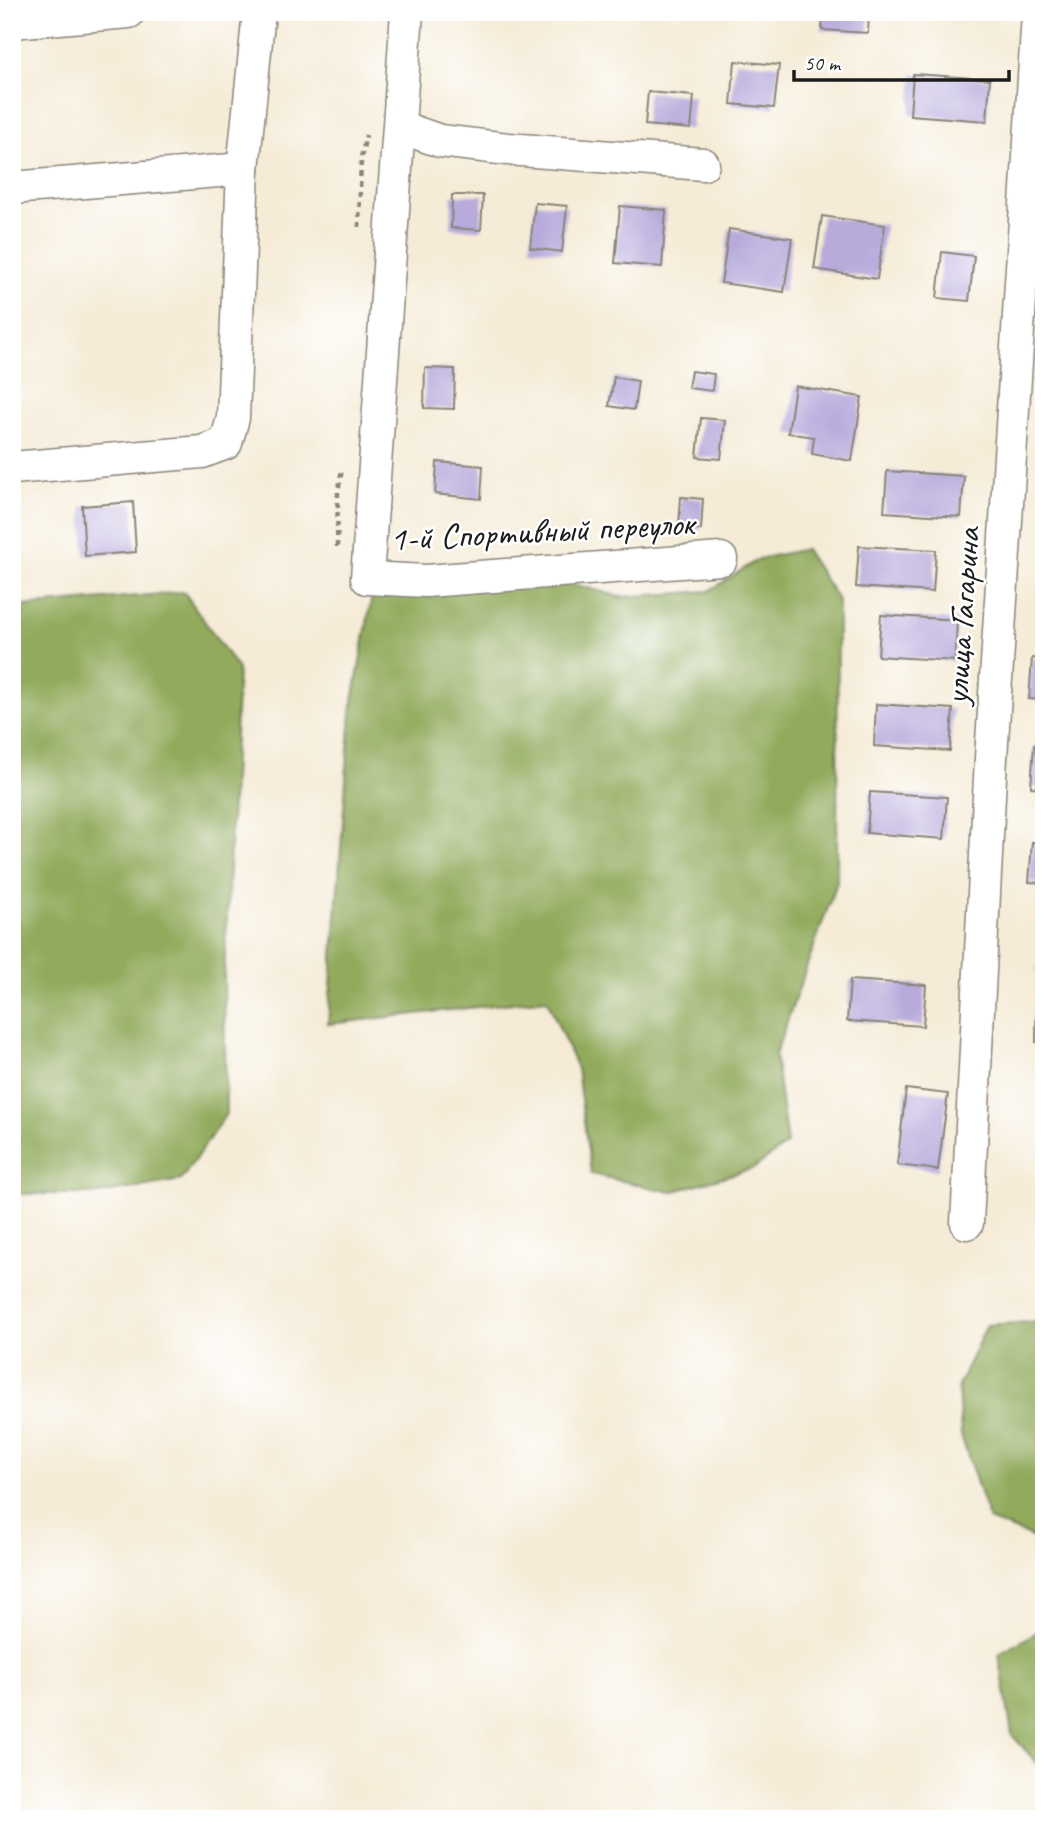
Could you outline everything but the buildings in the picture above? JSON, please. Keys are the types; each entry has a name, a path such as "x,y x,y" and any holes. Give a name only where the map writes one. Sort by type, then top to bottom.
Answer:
{"street":[{"path":"12,22 129,12"},
{"path":"12,468 202,452 226,443 233,418 243,169 259,12"},
{"path":"407,12 400,127 440,141 704,164"},
{"name":"улица Гагарина","path":"967,1223 991,758 1038,14"},
{"name":"1-й Спортивный переулок","path":"400,127 367,578 426,581 721,559"},
{"path":"12,188 243,169"}],"green space":[{"path":"805,549 838,600 837,882 775,1055 787,1144 754,1168 671,1192 591,1174 577,1069 547,999 328,1024 351,712 373,590 562,581 621,597 709,591 759,559"},
{"path":"184,592 238,669 224,982 226,1114 181,1180 99,1194 12,1194 12,607"},
{"path":"1044,1321 1044,1542 989,1520 961,1435 958,1386 987,1325"},
{"path":"1044,1628 1044,1771 1012,1735 999,1654"}]}
